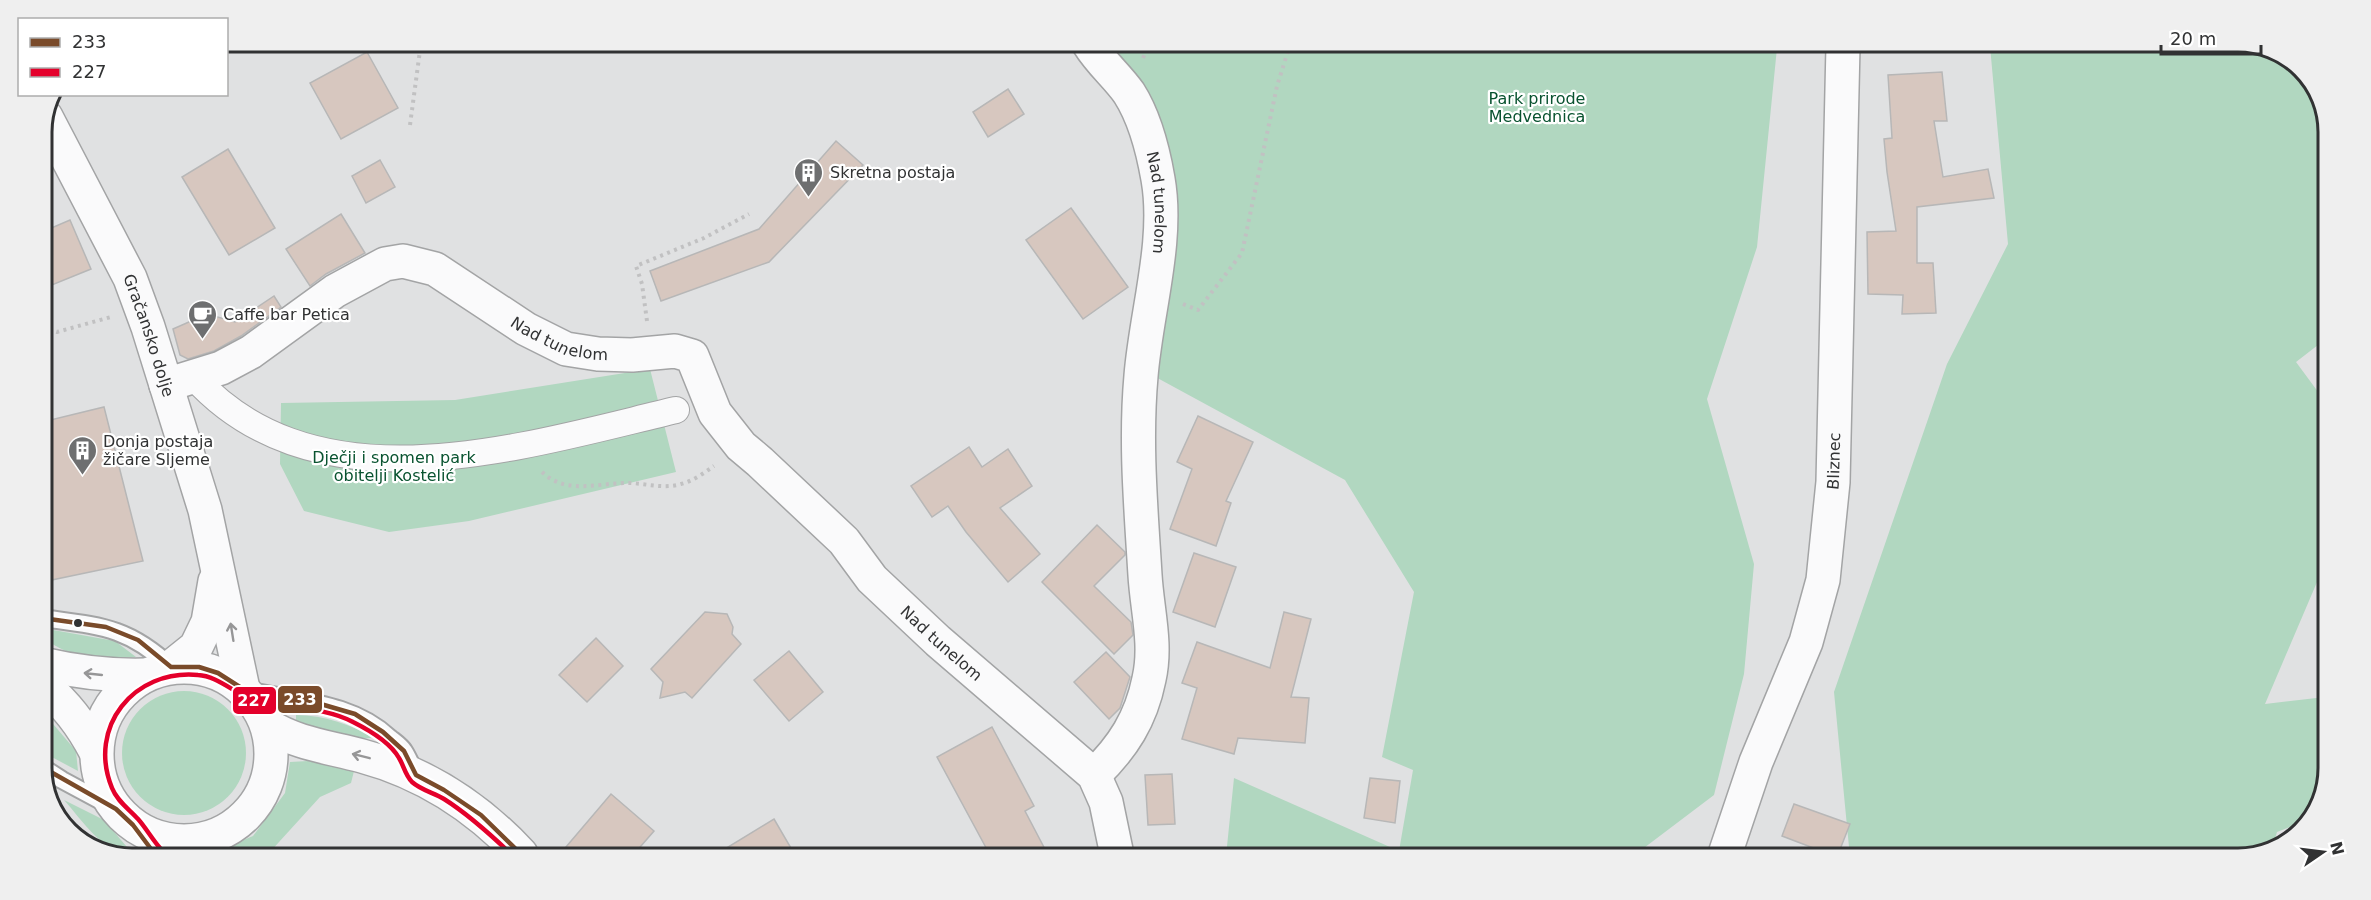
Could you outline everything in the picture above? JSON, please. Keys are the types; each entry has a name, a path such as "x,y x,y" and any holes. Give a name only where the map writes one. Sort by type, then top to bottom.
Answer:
{"street":[{"name":"Nad tunelom","path":"180,381 221,368 250,352 335,291 365,273 385,264 403,261 435,269 526,329 566,349 632,356 675,351 692,356 715,413 741,446 844,542 872,579 888,595 963,663 1094,775 1128,736 1142,705 1152,662 1152,627 1145,583 1138,459 1141,377 1159,238 1160,207 1158,180 1142,120 1128,93 1095,52"},
{"name":"Bliznec","path":"1727,848 1756,762 1806,642 1823,580 1833,482 1843,52"},
{"name":"Gračansko dolje","path":"52,129 130,278 180,381 243,689"},
{"path":"180,381 220,403 236,416 270,433 324,452 382,459 432,457 514,446 676,410"},
{"name":"Gračansko dolje","path":"158,671 196,647 208,622 214,599 217,565"},
{"path":"53,666 112,676 199,668 218,673 243,689 258,707 267,725 271,746 271,765 267,783 257,803 238,824 202,840 180,842 162,839 124,817"},
{"path":"96,752 104,719 118,696 158,671"},
{"path":"53,693 67,706 84,729 96,752 105,792 150,848"},
{"path":"267,725 293,739 388,763 416,776 444,790 481,815 515,848"},
{"path":"1094,775 1106,802 1116,848"}],"lane":[{"path":"53,620 106,627 138,640 158,671"},
{"path":"243,689 276,698 306,700 355,714 383,732 404,751 416,776"},
{"path":"53,774 124,817"}],"path":[{"path":"410,125 420,52"},
{"path":"1152,291 1198,310 1242,253 1277,86 1288,52"},
{"path":"642,284 636,266 704,238 749,214"},
{"path":"52,330 57,332 113,317"},
{"path":"514,446 551,481 578,487 630,483 658,487 682,484 702,475 741,446"}],"green space":[{"name":"Park prirode Medvednica","path":"1116,52 1777,52 1757,247 1707,399 1754,564 1744,674 1714,795 1644,848 1400,848 1413,770 1382,757 1414,592 1345,480 1150,374 1155,111"},
{"path":"1991,52 2249,53 2279,63 2302,84 2316,111 2318,127 2318,345 2296,362 2318,392 2318,580 2265,704 2318,698 2318,778 2310,803 2299,820 2293,822 2292,826 2277,832 2275,838 2265,843 2239,848 1849,848 1834,692 1947,364 2008,244"},
{"name":"Dječji i spomen park obitelji Kostelić","path":"650,369 676,472 469,521 389,532 304,511 280,464 281,403 455,400"},
{"path":"53,630 115,641 136,657 110,659 87,657 65,651 54,645"},
{"path":"184,691 208,696 228,709 241,729 246,753 241,777 228,797 208,810 184,815 160,810 140,797 127,777 122,753 127,729 140,709 160,696"},
{"path":"296,715 337,722 375,737 355,738 334,735 296,720"},
{"path":"53,724 76,751 78,771 53,758"},
{"path":"308,761 354,771 351,783 320,797 274,848 224,848 253,836 285,793 290,762"},
{"path":"1234,778 1392,848 1227,848"},
{"path":"64,800 104,820 127,848 101,841"}],"building":[{"path":"367,52 398,108 341,139 310,83"},
{"path":"1942,72 1947,121 1934,121 1943,177 1988,169 1994,198 1917,207 1917,263 1933,263 1936,313 1902,314 1903,295 1868,294 1867,232 1896,231 1884,139 1892,138 1888,75"},
{"path":"1008,89 1024,114 988,137 973,112"},
{"name":"Skretna postaja","path":"836,141 863,165 769,262 661,301 650,271 759,229"},
{"path":"228,149 275,228 229,255 182,177"},
{"path":"380,160 395,187 366,203 352,176"},
{"path":"1071,208 1128,287 1083,319 1026,240"},
{"path":"341,214 365,253 326,274 310,286 286,249"},
{"path":"70,220 91,269 52,285 52,228"},
{"path":"274,296 281,307 241,336 214,351 188,359 180,355 173,329 207,314 235,322"},
{"name":"Donja postaja žičare Sljeme","path":"104,407 143,561 53,580 52,419"},
{"path":"1198,416 1253,442 1226,501 1231,503 1216,546 1170,529 1192,469 1177,462"},
{"path":"969,447 982,467 1008,449 1032,486 1000,508 1040,554 1008,582 966,532 948,506 932,517 911,486"},
{"path":"1097,525 1125,552 1125,555 1094,586 1131,622 1133,635 1114,654 1042,582"},
{"path":"1194,553 1236,567 1215,627 1173,612"},
{"path":"705,612 727,614 733,627 732,634 741,644 692,698 685,692 660,698 663,682 651,669"},
{"path":"1284,612 1311,619 1291,697 1309,698 1305,743 1238,738 1234,754 1182,739 1197,688 1182,683 1197,642 1270,668"},
{"path":"596,638 623,666 587,702 559,675"},
{"path":"789,651 823,692 789,721 754,680"},
{"path":"1106,652 1130,677 1120,708 1109,719 1074,682"},
{"path":"992,727 1034,806 1025,811 1044,848 986,848 937,757"},
{"path":"1172,774 1175,824 1148,825 1145,775"},
{"path":"1370,778 1400,781 1395,823 1364,818"},
{"path":"611,794 654,831 639,848 565,848"},
{"path":"1794,804 1850,824 1841,848 1813,848 1782,836"},
{"path":"774,819 791,848 726,848"}],"transit line":[{"name":"233","path":"53,620 106,627 138,640 171,667 199,667 218,673 243,689 276,698 307,700 355,714 383,732 404,751 416,775 444,790 481,815 515,848"},
{"name":"227","path":"160,848 141,822 114,793 106,765 106,744 111,724 122,706 136,692 154,682 175,676 198,675 213,679 260,702 331,714 366,729 379,737 395,752 412,782 462,811 504,848"},
{"name":"233","path":"53,773 116,809 133,825 150,848"}],"place":[{"name":"Skretna postaja","path":"809,198"},
{"name":"Caffe bar Petica","path":"202,340"},
{"name":"Donja postaja žičare Sljeme","path":"82,476"}]}
